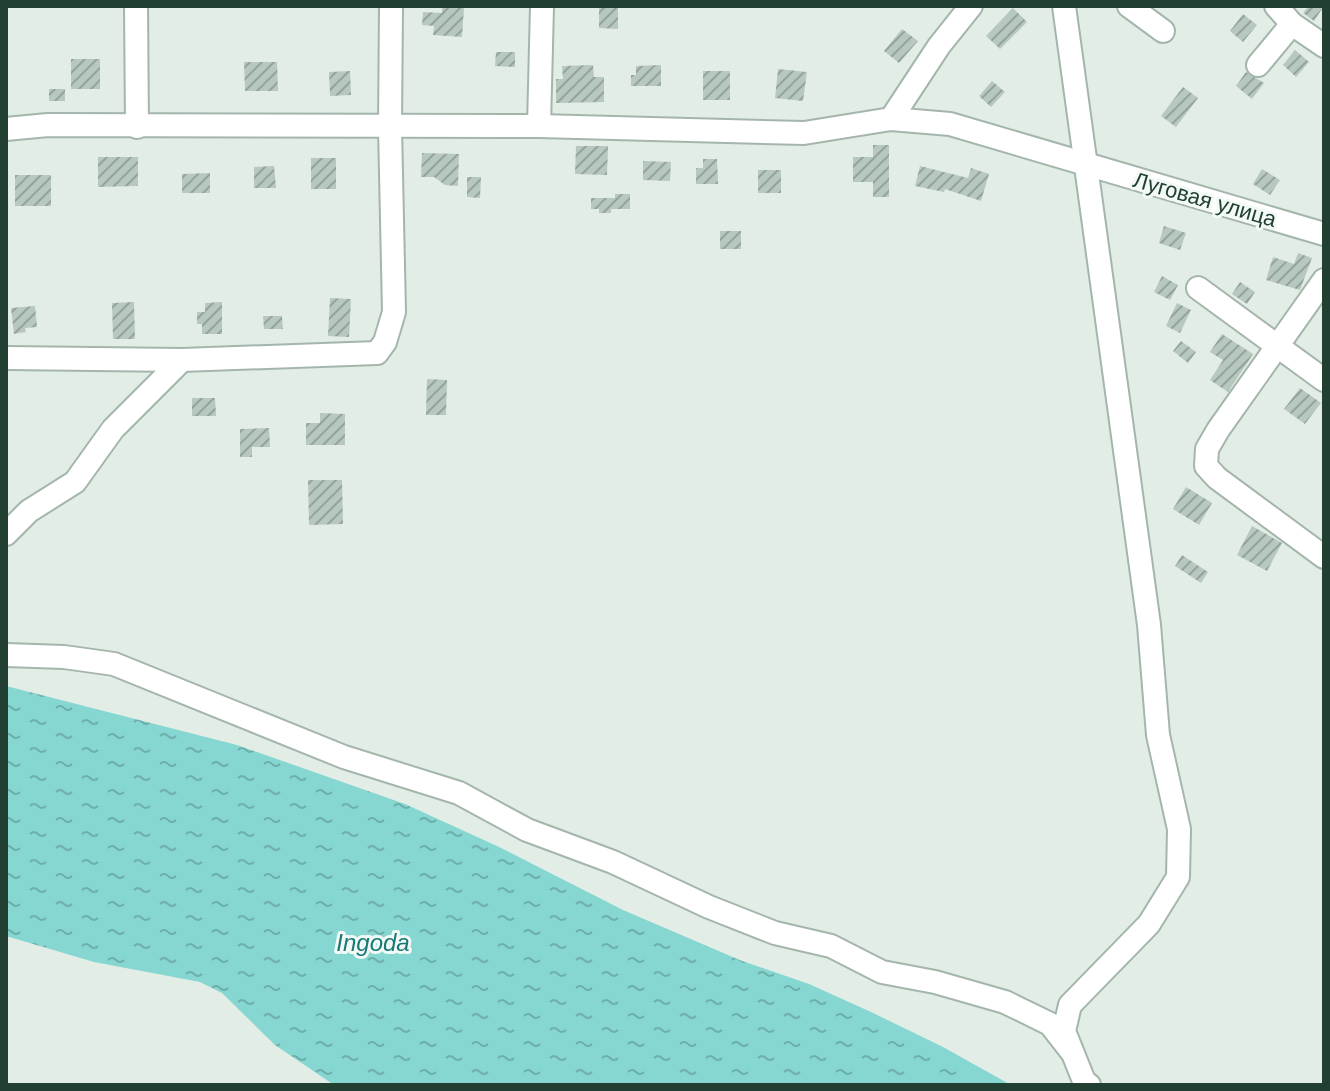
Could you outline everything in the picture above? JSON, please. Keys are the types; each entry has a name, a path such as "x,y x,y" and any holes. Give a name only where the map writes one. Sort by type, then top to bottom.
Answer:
{"street":[{"path":"136,6 137,127"},
{"path":"6,358 182,360 377,353 385,342 394,312 391,6"},
{"path":"539,126 542,6"},
{"path":"891,119 939,46 971,6"},
{"path":"1064,6 1149,625 1158,735 1179,829 1178,877 1149,924 1070,1005 1064,1031 1084,1081 1089,1085"},
{"path":"1129,6 1163,31"},
{"path":"1276,6 1292,24 1324,46"},
{"path":"1258,65 1292,24"},
{"name":"Луговая улица","path":"6,129 48,125 539,126 804,133 891,119 950,124 1001,137 1086,166 1324,234"},
{"path":"1324,280 1218,430 1207,449 1206,466 1217,478 1324,557"},
{"path":"1198,288 1324,380"},
{"path":"6,534 29,511 75,482 113,429 182,360"},
{"path":"6,655 64,657 114,664 344,757 459,793 527,830 613,862 709,907 775,933 831,946 882,972 935,982 1005,1002 1050,1024 1071,1051"}],"water":[{"name":"Ingoda","path":"6,686 237,745 405,804 497,846 623,910 871,1012 1011,1085 334,1085 275,1045 222,993 200,982 94,962 6,936"}],"building":[{"path":"442,6 464,7 462,37 433,35 434,26 422,25 423,12 442,13"},
{"path":"599,6 618,6 618,29 599,28"},
{"path":"1309,6 1324,6 1314,21 1303,13"},
{"path":"1013,8 1027,22 1000,49 986,36"},
{"path":"1243,14 1257,25 1243,42 1230,31"},
{"path":"902,29 918,41 899,63 884,51"},
{"path":"1295,50 1309,62 1296,77 1283,65"},
{"path":"496,52 515,52 515,67 495,66"},
{"path":"71,59 100,59 100,89 71,89"},
{"path":"244,62 277,62 278,91 245,91"},
{"path":"593,65 594,77 604,77 604,102 556,103 556,79 563,79 562,66"},
{"path":"661,65 661,86 631,86 631,75 636,75 636,66"},
{"path":"778,69 807,72 803,101 775,98"},
{"path":"350,71 351,95 330,96 329,72"},
{"path":"703,71 730,71 730,100 703,100"},
{"path":"1246,72 1264,83 1252,99 1236,86"},
{"path":"992,81 1005,92 991,107 979,96"},
{"path":"1183,87 1198,98 1176,127 1161,116"},
{"path":"49,89 65,89 65,101 49,101"},
{"path":"873,145 889,145 889,197 873,197 873,182 853,182 853,157 873,157"},
{"path":"576,146 608,146 607,175 575,174"},
{"path":"422,153 459,154 458,186 445,185 434,177 421,177"},
{"path":"98,157 138,157 138,186 98,187"},
{"path":"311,158 336,158 336,189 311,189"},
{"path":"703,159 717,159 718,184 696,184 696,168 703,168"},
{"path":"643,161 671,162 670,181 643,180"},
{"path":"274,166 276,188 254,188 254,167"},
{"path":"920,166 968,178 971,168 989,174 981,201 945,189 944,192 915,186"},
{"path":"1262,169 1280,180 1270,195 1253,184"},
{"path":"758,170 781,170 781,193 758,193"},
{"path":"210,173 210,193 182,193 182,174"},
{"path":"15,175 51,175 51,206 15,206"},
{"path":"467,177 481,177 480,198 467,197"},
{"path":"615,194 630,194 630,209 611,209 611,213 599,213 599,209 591,209 591,198 615,198"},
{"path":"1164,226 1186,233 1180,250 1159,243"},
{"path":"720,231 741,231 741,249 720,249"},
{"path":"1298,253 1312,258 1300,290 1266,280 1273,257 1294,264"},
{"path":"1162,276 1178,285 1170,300 1154,292"},
{"path":"1240,282 1255,292 1247,304 1232,294"},
{"path":"330,298 351,299 349,337 328,336"},
{"path":"134,302 135,339 113,339 112,303"},
{"path":"222,302 222,334 202,334 202,324 197,324 197,312 205,312 205,303"},
{"path":"1177,303 1191,310 1180,333 1166,326"},
{"path":"35,306 37,327 25,328 26,332 14,334 11,308"},
{"path":"263,316 282,316 283,329 264,329"},
{"path":"1222,334 1253,354 1228,392 1210,380 1223,360 1210,352"},
{"path":"1181,341 1196,352 1188,363 1173,351"},
{"path":"427,379 447,380 446,415 426,415"},
{"path":"1300,388 1321,403 1305,424 1284,409"},
{"path":"192,398 215,398 216,416 192,416"},
{"path":"320,413 345,414 345,445 306,445 306,423 320,423"},
{"path":"269,428 270,447 252,447 252,457 240,457 240,429"},
{"path":"308,480 342,480 343,524 309,525"},
{"path":"1186,487 1212,503 1199,525 1173,509"},
{"path":"1252,526 1282,543 1267,571 1237,555"},
{"path":"1182,555 1208,572 1201,583 1175,566"}]}
